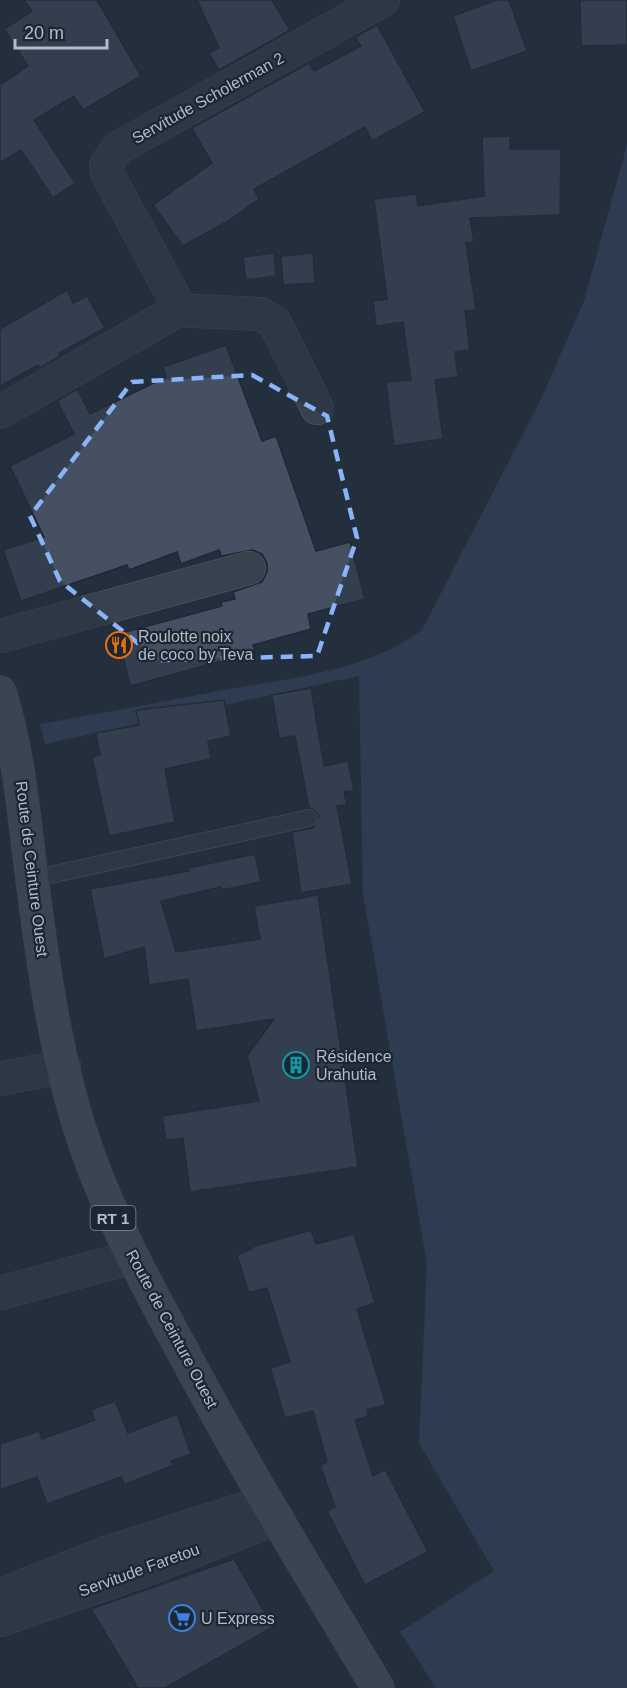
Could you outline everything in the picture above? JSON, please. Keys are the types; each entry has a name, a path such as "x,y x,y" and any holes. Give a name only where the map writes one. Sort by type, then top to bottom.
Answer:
{"main road":[{"name":"Route de Ceinture Ouest","path":"0,692 21,780 40,940 64,1066 90,1159 118,1229 202,1388 378,1688"}],"street":[{"name":"Servitude Scholerman 2","path":"174,310 176,301 113,187 106,165 118,148 383,0"},
{"path":"0,412 161,320 174,310 261,314 275,323 318,408"},
{"path":"0,636 249,568"},
{"path":"0,1079 64,1066"},
{"path":"0,1293 133,1257"},
{"name":"Servitude Faretou","path":"0,1595 106,1553 272,1510"},
{"name":"Servitude Faretou","path":"0,1620 140,1572 272,1510"}],"lane":[{"path":"32,879 309,818"}],"highlighted area":[{"path":"252,375 327,416 357,538 317,656 159,660 60,581 30,516 132,382"}],"water":[{"path":"627,145 627,1688 436,1688 400,1632 494,1571 419,1443 427,1264 363,893 359,676 45,744 40,724 328,671 377,655 422,630 541,399 584,301"}],"building":[{"path":"24,0 97,0 141,76 83,110 74,96 34,120 75,183 53,198 21,150 0,163 0,85 28,66 4,29 32,11"},
{"path":"197,0 272,0 290,30 219,70 209,53 219,48"},
{"path":"497,0 509,0 527,51 471,71 453,16"},
{"path":"580,0 627,0 627,45 581,46"},
{"path":"377,25 425,112 372,141 365,127 254,189 259,199 228,221 183,246 153,205 212,163 192,128 309,63 314,71 361,46 355,37"},
{"path":"510,136 510,149 561,149 560,215 470,218 474,242 466,243 476,310 465,311 470,350 455,352 458,377 435,380 443,439 394,446 386,382 411,380 403,322 376,326 373,301 387,299 374,199 416,194 418,206 484,196 482,137"},
{"path":"274,253 276,276 246,280 243,257"},
{"path":"313,253 315,283 283,285 281,256"},
{"path":"67,290 73,303 87,296 105,328 59,353 60,356 40,368 38,365 0,386 0,329"},
{"path":"226,345 262,441 276,436 316,551 350,542 365,599 308,614 311,629 253,645 255,652 130,686 118,634 222,606 221,602 235,599 233,592 262,582 267,572 267,563 262,554 253,550 221,556 219,550 181,564 177,552 129,570 127,565 21,601 3,550 44,537 10,466 74,434 57,401 77,389 90,414 166,377 163,367"},
{"path":"311,688 324,766 348,761 354,791 344,792 347,805 337,806 352,884 301,893 292,832 313,828 319,816 316,811 309,808 295,736 279,738 272,695"},
{"path":"224,700 231,736 208,741 211,759 165,769 175,822 109,836 92,757 100,755 96,733 139,725 136,710"},
{"name":"Résidence Urahutia","path":"255,854 261,882 222,890 221,887 161,901 176,952 260,939 254,906 318,895 358,1167 190,1192 183,1138 166,1140 162,1116 259,1101 247,1056 274,1019 196,1031 188,979 149,985 144,947 104,959 90,889 189,871 188,868"},
{"path":"311,1230 316,1244 354,1234 375,1303 357,1309 386,1405 367,1410 368,1416 355,1420 373,1476 385,1469 428,1552 365,1585 327,1511 335,1507 320,1465 327,1462 313,1411 285,1418 270,1368 290,1362 267,1288 249,1293 237,1255 252,1247"},
{"path":"115,1401 128,1433 177,1414 191,1454 171,1461 174,1465 124,1485 121,1477 47,1504 37,1477 0,1490 0,1444 39,1431 42,1439 95,1420 91,1410"},
{"name":"U Express","path":"234,1559 273,1627 165,1688 138,1688 91,1609"}],"place":[{"name":"Roulotte noix de coco by Teva","path":"119,645"},
{"name":"Résidence Urahutia","path":"296,1065"},
{"name":"U Express","path":"182,1618"}]}
